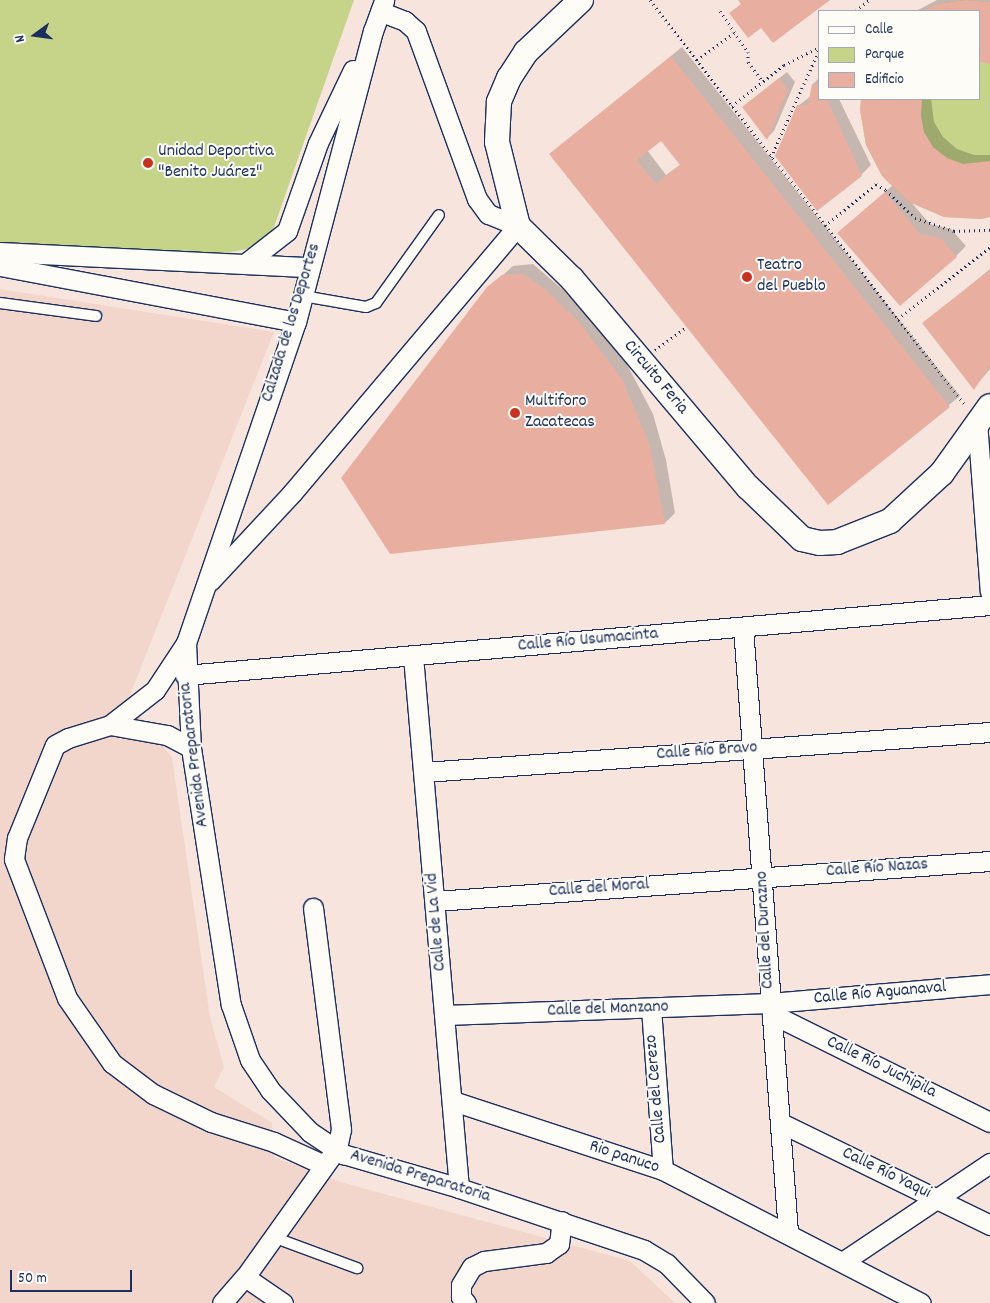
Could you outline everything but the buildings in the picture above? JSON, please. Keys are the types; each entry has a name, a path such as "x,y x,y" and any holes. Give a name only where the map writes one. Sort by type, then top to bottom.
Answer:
{"street":[{"path":"518,226 497,142 499,102 509,78 526,52 581,0"},
{"path":"382,6 406,21 416,31 477,199 488,214 518,226"},
{"name":"Calzada de los Deportes","path":"186,643 296,322 372,31 382,6"},
{"path":"246,263 287,231 318,143 372,31"},
{"path":"206,586 292,493 518,226"},
{"name":"Circuito Feria","path":"518,226 572,279 748,487 802,539 820,543 837,542 890,521 942,473 983,413"},
{"path":"0,252 310,266"},
{"path":"0,266 296,322"},
{"path":"983,413 990,592"},
{"name":"Calle Río Usumacinta","path":"186,675 990,605"},
{"name":"Calle del Durazno","path":"743,627 788,1233"},
{"name":"Avenida Preparatoria","path":"186,643 186,675 191,748 232,1005 250,1060 270,1090 304,1125 343,1154 459,1188 562,1222 655,1256 705,1303"},
{"name":"Avenida Preparatoria","path":"186,643 155,690 110,725 68,738 56,746 17,838 14,859 67,998 112,1062 153,1094 212,1122 274,1142 324,1165"},
{"name":"Calle de La Vid","path":"413,656 453,1101 459,1188"},
{"path":"110,725 167,735 191,748"},
{"name":"Calle Río Bravo","path":"424,772 990,732"},
{"name":"Calle Río Nazas","path":"763,877 990,861"},
{"name":"Calle del Moral","path":"435,901 763,877"},
{"path":"222,1303 245,1276 337,1148 341,1130 312,908"},
{"name":"Calle Río Aguanaval","path":"771,1009 990,984"},
{"name":"Calle del Manzano","path":"445,1015 651,1008 771,1009"},
{"name":"Calle del Cerezo","path":"651,1008 663,1170"},
{"name":"Calle Río Juchipila","path":"771,1009 990,1122"},
{"name":"Rio panuco","path":"453,1101 663,1170 844,1261 921,1303"},
{"name":"Calle Río Yaqui","path":"781,1123 990,1225"},
{"path":"844,1261 990,1163"},
{"path":"466,1303 461,1297 461,1285 472,1267 484,1260 546,1253 559,1244 562,1222"},
{"path":"245,1276 283,1303"}],"lane":[{"path":"303,296 366,307 376,303 439,215"},
{"path":"0,303 96,316"},
{"path":"273,1238 358,1268"}],"path":[{"path":"650,0 898,319 983,413"},
{"path":"857,10 868,0"},
{"path":"720,11 748,52 748,62 763,82"},
{"path":"697,60 734,33"},
{"path":"732,106 784,65 818,48"},
{"path":"771,157 818,50"},
{"path":"825,226 876,184 886,190 915,218 954,232 990,230"},
{"path":"898,319 990,247"},
{"path":"640,360 687,327"}],"shaded area":[{"path":"0,289 274,332 128,700 172,758 210,1017 224,1067 214,1087 272,1123 274,1157 344,1183 630,1261 675,1303 0,1303"}],"green space":[{"name":"Unidad Deportiva \"Benito Juárez\"","path":"0,0 354,0 268,244 219,255 0,243"},
{"path":"965,0 990,2 990,217 981,219 944,217 909,202 882,176 866,145 860,110 861,100 980,100 980,10 924,10 937,4"}],"place":[{"name":"Unidad Deportiva \"Benito Juárez\"","path":"148,163"},
{"name":"Teatro del Pueblo","path":"747,277"},
{"name":"Multiforo Zacatecas","path":"515,413"}]}
